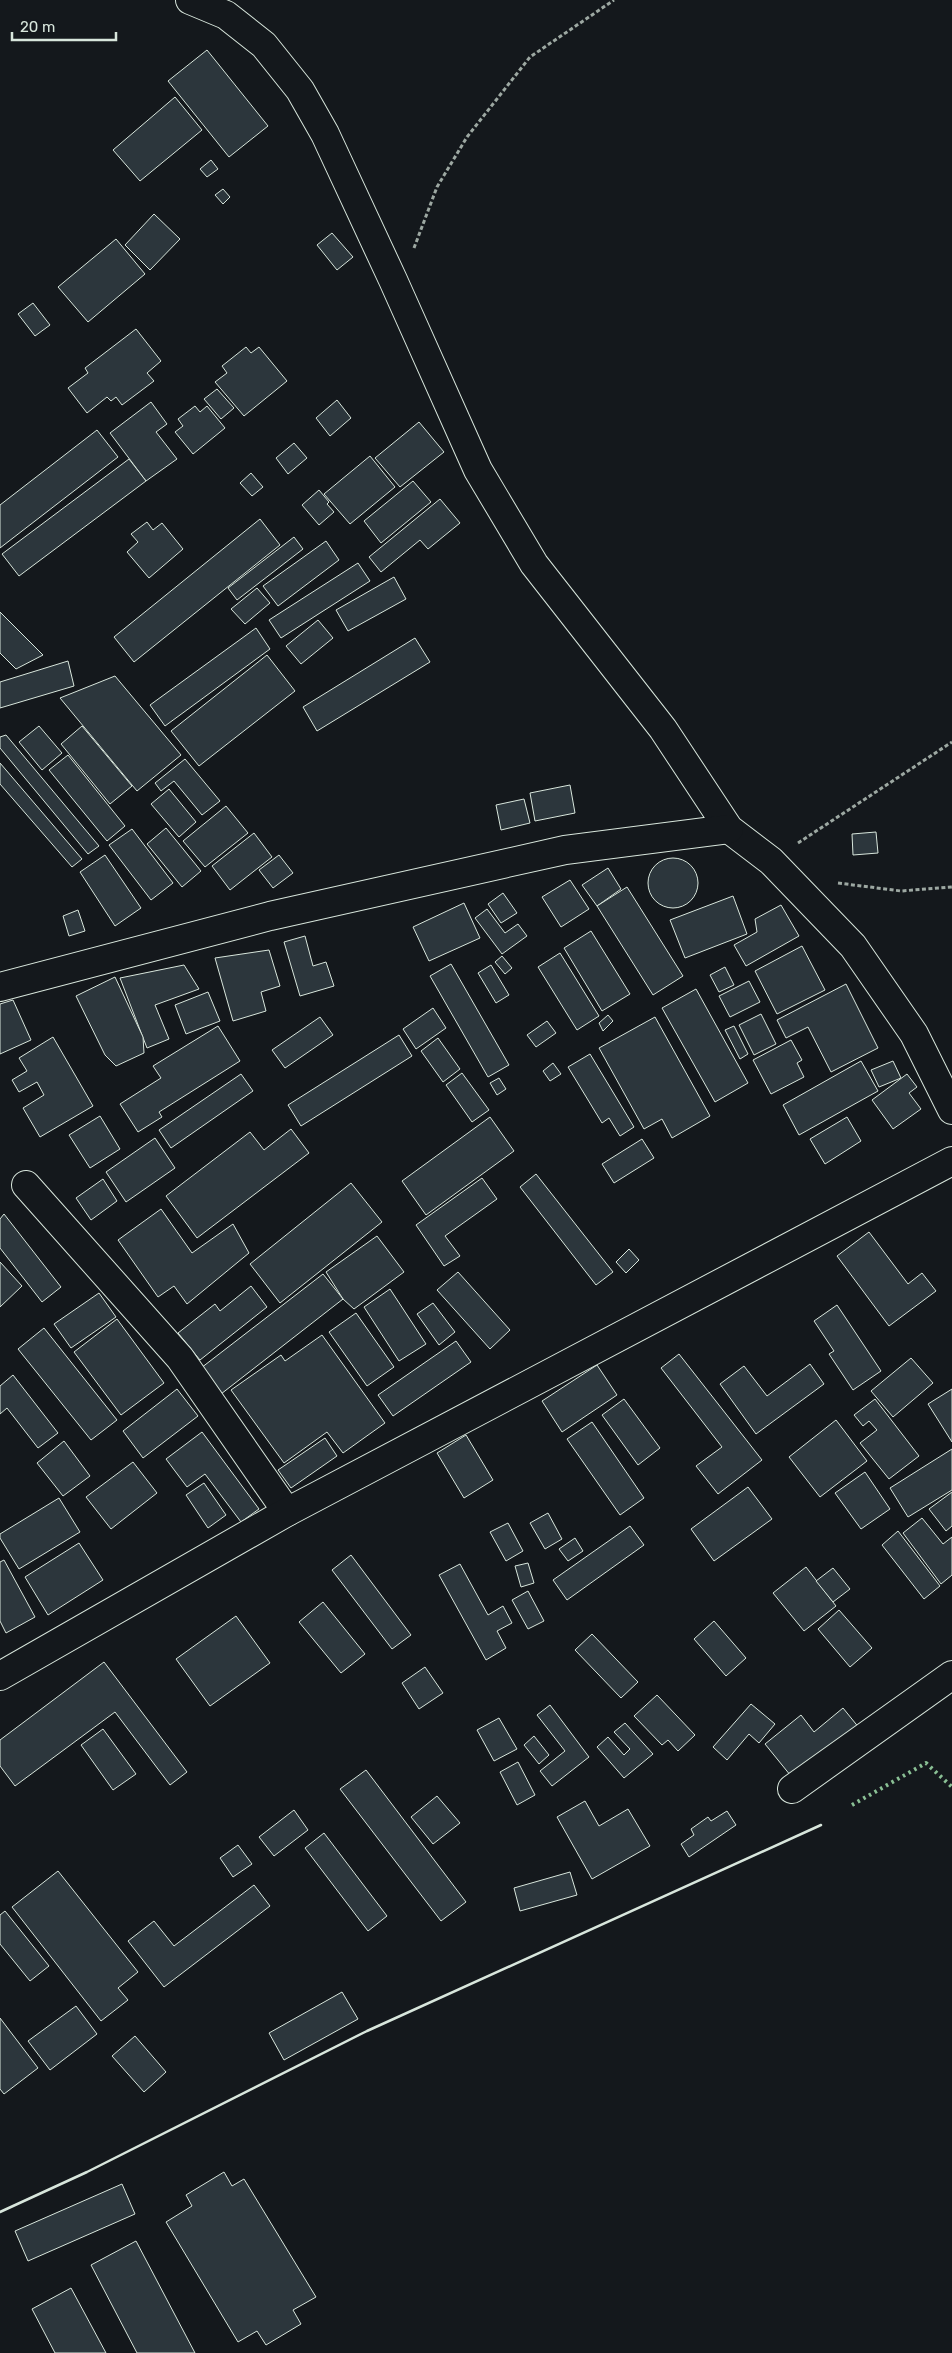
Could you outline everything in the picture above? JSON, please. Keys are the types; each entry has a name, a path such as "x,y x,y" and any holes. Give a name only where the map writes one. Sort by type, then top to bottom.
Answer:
{"street":[{"path":"190,0 226,16 264,45 300,90 325,134 398,290 478,470 534,564 663,729 729,829 771,861 853,946 914,1034 952,1110"},
{"path":"0,987 270,916 565,850 729,829"},
{"path":"0,1676 287,1512 952,1161"},
{"path":"26,1185 180,1358 287,1512"},
{"path":"792,1789 952,1675"}],"path":[{"path":"398,290 437,187 467,137 530,56 614,0"},
{"path":"771,861 952,742"},
{"path":"834,883 901,891 952,887"}],"building":[{"path":"207,50 268,126 229,157 168,81"},
{"path":"175,97 202,130 140,181 113,150"},
{"path":"211,160 218,169 207,177 200,169"},
{"path":"223,189 230,197 223,204 215,195"},
{"path":"154,214 180,239 150,270 125,245"},
{"path":"332,233 353,257 337,270 317,245"},
{"path":"116,239 145,274 88,322 58,287"},
{"path":"33,303 50,325 35,336 18,314"},
{"path":"136,329 161,361 147,373 154,381 122,405 116,397 111,401 107,397 87,413 68,388 88,373 85,368"},
{"path":"246,347 251,353 259,347 287,381 244,416 215,382 227,373 222,366"},
{"path":"217,389 234,408 221,419 204,399"},
{"path":"337,400 351,418 330,436 316,418"},
{"path":"151,402 167,424 156,432 177,459 146,481 110,433"},
{"path":"195,406 200,412 207,406 225,428 193,454 175,432 183,426 178,419"},
{"path":"419,422 444,452 400,487 375,458"},
{"path":"97,430 118,457 0,548 0,505"},
{"path":"294,443 307,458 288,474 276,458"},
{"path":"370,456 395,487 350,524 324,494"},
{"path":"129,459 146,481 19,576 2,554"},
{"path":"251,473 263,487 252,496 240,483"},
{"path":"413,481 431,502 381,543 364,521"},
{"path":"319,490 329,502 327,504 334,512 319,525 302,505"},
{"path":"440,499 460,523 428,549 420,540 381,572 369,557"},
{"path":"260,519 280,545 134,662 114,637"},
{"path":"147,522 153,530 162,523 183,549 149,578 127,552 138,542 131,534"},
{"path":"294,537 303,549 237,600 228,588"},
{"path":"326,541 339,560 278,606 263,586"},
{"path":"358,563 370,581 281,638 269,620"},
{"path":"394,577 406,599 348,631 336,610"},
{"path":"257,588 270,603 245,624 231,609"},
{"path":"0,612 43,655 16,669 0,653"},
{"path":"318,620 333,638 301,664 286,646"},
{"path":"256,628 270,649 165,726 150,705"},
{"path":"415,638 430,662 317,731 303,707"},
{"path":"267,655 295,691 199,766 171,731"},
{"path":"68,661 74,686 0,708 0,682"},
{"path":"115,676 181,755 137,791 60,698"},
{"path":"39,726 62,753 42,770 19,742"},
{"path":"82,726 132,786 110,804 61,744"},
{"path":"6,735 99,846 88,854 0,748 0,737"},
{"path":"68,755 125,826 107,841 49,770"},
{"path":"185,759 220,801 202,815 174,781 161,791 155,783"},
{"path":"0,763 82,859 72,867 0,784"},
{"path":"570,785 575,813 535,821 530,793"},
{"path":"169,789 196,822 179,837 151,804"},
{"path":"524,799 530,823 501,830 496,805"},
{"path":"226,806 248,833 205,867 183,841"},
{"path":"166,828 201,871 182,887 147,844"},
{"path":"132,829 173,883 151,900 109,845"},
{"path":"876,832 878,853 853,855 852,834"},
{"path":"254,833 272,857 230,890 212,866"},
{"path":"105,855 141,908 115,926 80,872"},
{"path":"279,855 293,873 273,888 259,870"},
{"path":"673,858 682,860 693,869 698,883 696,892 687,903 673,908 664,906 653,897 648,883 650,874 659,863"},
{"path":"608,868 621,889 597,906 582,885"},
{"path":"570,880 589,909 561,927 542,897"},
{"path":"627,887 683,976 653,995 597,906"},
{"path":"503,893 517,913 501,923 488,904"},
{"path":"733,896 747,934 685,958 670,920"},
{"path":"464,903 480,938 429,961 413,927"},
{"path":"781,905 799,936 746,966 734,945 757,932 755,919"},
{"path":"487,909 505,933 518,924 527,936 502,954 475,918"},
{"path":"78,910 85,931 69,936 63,916"},
{"path":"591,931 630,994 602,1011 564,948"},
{"path":"305,936 313,966 326,962 334,986 300,996 284,942"},
{"path":"802,946 825,990 777,1014 755,971"},
{"path":"269,950 280,986 261,992 266,1011 233,1021 215,958"},
{"path":"560,953 599,1016 577,1030 538,967"},
{"path":"502,956 512,968 505,974 495,962"},
{"path":"451,964 509,1065 488,1077 430,976"},
{"path":"184,965 199,989 155,1005 169,1039 147,1048 120,978"},
{"path":"491,965 509,995 496,1003 478,973"},
{"path":"725,967 734,985 719,992 710,975"},
{"path":"115,977 143,1037 144,1053 116,1066 105,1055 76,996"},
{"path":"749,981 760,1002 730,1017 719,996"},
{"path":"846,984 878,1048 831,1072 808,1027 786,1038 777,1020"},
{"path":"696,989 748,1083 715,1102 662,1008"},
{"path":"208,992 220,1021 186,1034 175,1005"},
{"path":"13,1000 31,1040 0,1054 0,1004"},
{"path":"433,1008 446,1028 416,1049 403,1029"},
{"path":"761,1014 776,1044 754,1055 739,1025"},
{"path":"608,1015 613,1021 603,1031 599,1023"},
{"path":"320,1017 333,1035 285,1068 272,1050"},
{"path":"655,1017 710,1116 672,1138 662,1119 644,1129 599,1048"},
{"path":"547,1021 556,1033 536,1047 527,1035"},
{"path":"218,1026 240,1061 159,1112 162,1117 138,1132 120,1104 161,1078 153,1066"},
{"path":"734,1026 748,1054 740,1059 725,1030"},
{"path":"399,1035 412,1056 301,1126 288,1105"},
{"path":"53,1037 93,1106 40,1137 23,1108 44,1095 37,1082 19,1092 12,1080 27,1071 19,1058"},
{"path":"438,1038 460,1069 443,1082 421,1051"},
{"path":"791,1040 802,1060 797,1063 804,1077 771,1094 753,1060"},
{"path":"590,1054 634,1127 620,1136 609,1118 602,1123 568,1067"},
{"path":"861,1061 878,1091 799,1135 783,1105"},
{"path":"893,1061 901,1078 879,1087 871,1070"},
{"path":"553,1063 561,1074 550,1081 543,1071"},
{"path":"462,1073 489,1110 472,1122 446,1085"},
{"path":"241,1074 253,1091 171,1148 159,1130"},
{"path":"907,1074 917,1087 909,1093 921,1109 893,1129 872,1100"},
{"path":"499,1078 506,1089 497,1095 490,1083"},
{"path":"100,1116 120,1149 90,1168 69,1135"},
{"path":"490,1117 514,1151 426,1215 402,1181"},
{"path":"847,1117 861,1141 825,1164 810,1139"},
{"path":"291,1129 309,1153 197,1238 166,1196 250,1132 264,1150"},
{"path":"155,1138 175,1168 126,1202 106,1172"},
{"path":"642,1139 654,1158 614,1183 602,1164"},
{"path":"536,1174 613,1272 596,1285 520,1187"},
{"path":"482,1178 497,1199 445,1236 460,1256 444,1266 416,1225"},
{"path":"103,1179 117,1201 91,1220 76,1198"},
{"path":"351,1183 382,1222 280,1303 250,1264"},
{"path":"161,1209 192,1253 233,1224 249,1253 187,1304 174,1286 158,1297 118,1240"},
{"path":"4,1214 61,1287 42,1302 0,1248 0,1219"},
{"path":"869,1232 908,1284 922,1273 936,1291 889,1326 837,1256"},
{"path":"377,1236 404,1272 354,1309 343,1299 326,1272"},
{"path":"629,1249 639,1260 626,1273 616,1262"},
{"path":"0,1262 22,1286 0,1307"},
{"path":"458,1272 510,1330 490,1349 437,1290"},
{"path":"323,1274 343,1299 221,1394 201,1368"},
{"path":"251,1286 267,1307 200,1360 178,1333 215,1304 220,1311"},
{"path":"390,1289 426,1344 399,1361 364,1307"},
{"path":"99,1293 116,1317 71,1348 54,1324"},
{"path":"433,1303 455,1332 439,1345 417,1314"},
{"path":"837,1305 881,1371 853,1390 829,1354 834,1351 814,1321"},
{"path":"356,1313 394,1367 367,1386 329,1332"},
{"path":"117,1319 164,1383 121,1415 74,1352"},
{"path":"44,1328 117,1420 91,1440 18,1349"},
{"path":"322,1335 385,1423 343,1453 327,1432 284,1463 231,1390 281,1355 285,1361"},
{"path":"456,1341 471,1362 393,1416 378,1395"},
{"path":"679,1354 762,1460 718,1494 696,1466 722,1447 661,1368"},
{"path":"911,1358 933,1383 893,1417 871,1391"},
{"path":"810,1364 824,1384 756,1434 720,1384 744,1366 767,1396"},
{"path":"597,1365 617,1395 562,1432 542,1401"},
{"path":"13,1375 58,1433 38,1448 7,1408 0,1414 0,1386"},
{"path":"177,1389 198,1416 143,1458 123,1431"},
{"path":"952,1389 952,1442 928,1404"},
{"path":"624,1399 660,1448 638,1465 602,1415"},
{"path":"875,1399 919,1456 889,1479 860,1443 877,1430 869,1421 863,1426 854,1415"},
{"path":"836,1420 867,1461 820,1497 789,1457"},
{"path":"592,1422 644,1498 620,1515 567,1439"},
{"path":"202,1432 259,1509 241,1522 205,1474 187,1487 166,1459"},
{"path":"466,1435 493,1480 464,1498 437,1453"},
{"path":"325,1438 337,1456 291,1488 278,1470"},
{"path":"64,1441 90,1476 63,1496 37,1463"},
{"path":"952,1449 952,1490 908,1517 890,1488"},
{"path":"133,1462 157,1493 111,1529 86,1497"},
{"path":"865,1472 890,1509 861,1529 835,1493"},
{"path":"204,1483 226,1515 208,1528 186,1495"},
{"path":"748,1487 772,1519 714,1561 691,1529"},
{"path":"952,1492 952,1526 946,1531 929,1509"},
{"path":"59,1498 80,1532 19,1569 0,1538 0,1534"},
{"path":"548,1513 562,1539 545,1549 530,1523"},
{"path":"922,1518 943,1544 952,1537 952,1575 941,1584 903,1533"},
{"path":"508,1523 523,1551 506,1561 490,1532"},
{"path":"630,1526 644,1545 567,1600 553,1580"},
{"path":"898,1531 940,1586 924,1599 882,1545"},
{"path":"575,1538 583,1551 568,1561 559,1549"},
{"path":"79,1543 103,1580 48,1615 25,1577"},
{"path":"351,1555 411,1635 392,1649 332,1570"},
{"path":"4,1560 35,1617 6,1633 0,1621 0,1562"},
{"path":"528,1563 534,1583 521,1587 515,1566"},
{"path":"460,1564 488,1615 503,1606 512,1623 497,1631 506,1648 486,1660 439,1575"},
{"path":"806,1567 836,1606 804,1631 773,1593"},
{"path":"833,1568 850,1589 833,1602 816,1581"},
{"path":"528,1591 544,1621 528,1629 512,1600"},
{"path":"323,1602 365,1654 341,1673 299,1622"},
{"path":"839,1610 872,1648 850,1667 818,1629"},
{"path":"236,1616 270,1663 210,1706 176,1659"},
{"path":"714,1621 746,1658 726,1676 694,1639"},
{"path":"592,1634 638,1682 621,1698 575,1650"},
{"path":"104,1662 187,1772 170,1785 115,1712 15,1786 0,1766 0,1740"},
{"path":"425,1667 443,1693 419,1709 402,1683"},
{"path":"657,1695 695,1735 678,1751 668,1740 662,1745 634,1716"},
{"path":"751,1704 775,1724 759,1743 749,1734 727,1760 713,1747"},
{"path":"550,1705 589,1757 552,1786 540,1771 565,1751 537,1715"},
{"path":"843,1708 860,1729 795,1781 765,1744 801,1715 814,1732"},
{"path":"499,1718 517,1749 494,1761 477,1730"},
{"path":"625,1723 653,1754 624,1778 597,1747 608,1737 624,1755 630,1749 614,1732"},
{"path":"103,1729 136,1774 113,1790 81,1745"},
{"path":"534,1736 549,1755 539,1764 524,1745"},
{"path":"518,1762 535,1795 517,1805 500,1772"},
{"path":"366,1770 466,1902 441,1921 340,1789"},
{"path":"437,1796 460,1823 433,1844 411,1817"},
{"path":"585,1801 599,1826 628,1809 650,1846 592,1879 557,1817"},
{"path":"294,1810 308,1830 274,1856 259,1837"},
{"path":"727,1811 736,1825 689,1857 681,1844 694,1835 691,1829 708,1817 711,1821"},
{"path":"324,1833 387,1916 368,1931 305,1848"},
{"path":"238,1845 252,1864 233,1877 220,1858"},
{"path":"58,1871 138,1972 118,1988 128,2000 101,2021 12,1907"},
{"path":"570,1872 577,1895 520,1911 514,1888"},
{"path":"254,1885 270,1906 164,1987 128,1941 154,1921 174,1946"},
{"path":"5,1911 49,1966 30,1981 0,1944 0,1915"},
{"path":"342,1992 358,2019 284,2060 269,2033"},
{"path":"76,2006 97,2034 50,2070 28,2041"},
{"path":"0,2018 38,2068 4,2094 0,2089"},
{"path":"135,2036 166,2072 144,2092 112,2056"},
{"path":"224,2172 232,2186 244,2179 316,2297 293,2310 301,2324 266,2345 257,2331 238,2342 166,2222 192,2206 186,2195"},
{"path":"122,2184 135,2214 28,2261 15,2231"},
{"path":"136,2241 195,2353 137,2353 91,2265"},
{"path":"71,2288 106,2353 55,2353 32,2309"}],"hedge":[{"path":"852,1805 926,1763 952,1787"}],"wall":[{"path":"0,2212 87,2172 367,2031 821,1825"}]}
